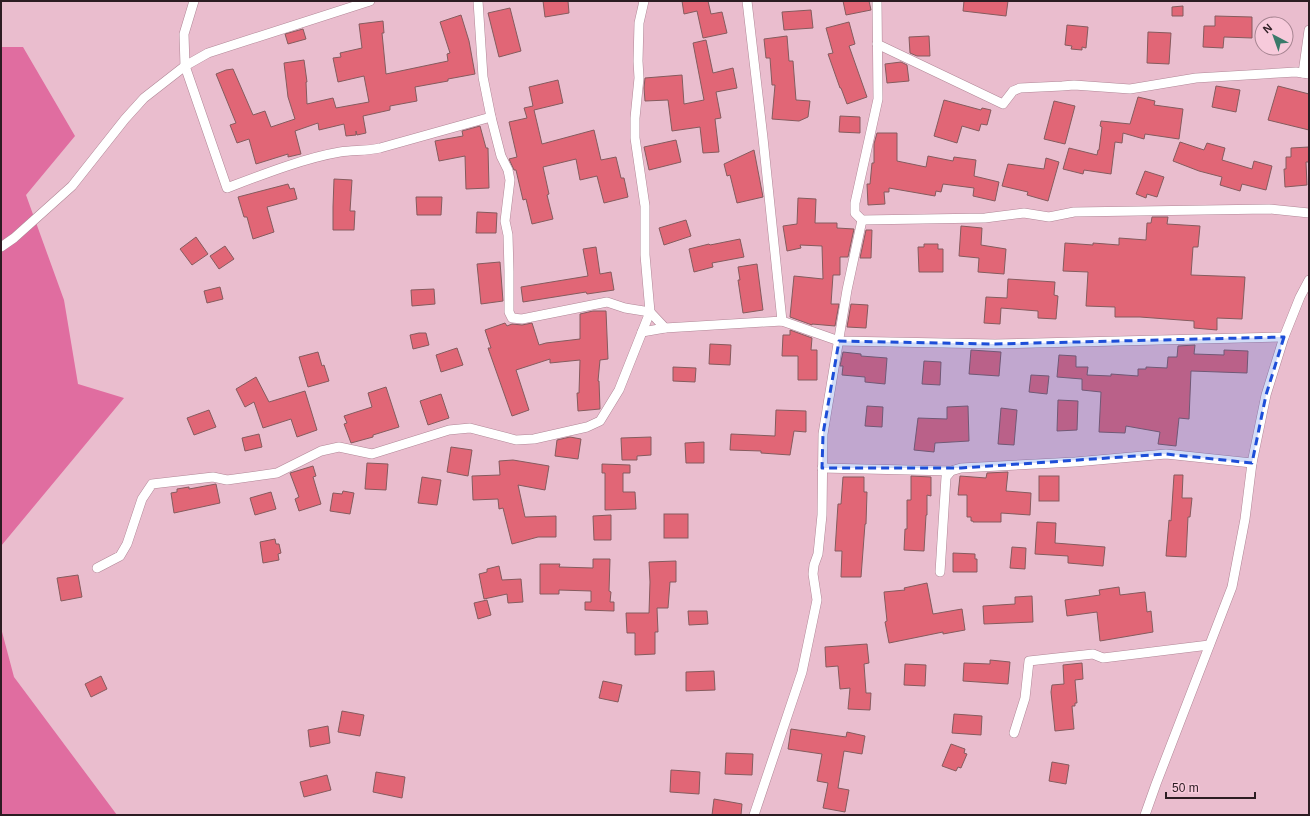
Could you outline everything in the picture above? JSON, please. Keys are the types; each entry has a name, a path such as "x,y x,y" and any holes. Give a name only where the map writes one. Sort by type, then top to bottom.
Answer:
{"street":[{"path":"194,1 184,34 185,66 227,188 316,158 341,152 369,151 491,116"},
{"path":"1,247 14,238 72,186 125,119 144,98 185,66 208,53 370,1"},
{"path":"478,1 482,64 491,116 510,180 505,221 508,235 509,312 512,318 522,319 607,302 625,308 650,312 665,328"},
{"path":"97,568 120,556 127,544 142,499 152,484 213,477 227,480 277,473 321,450 339,447 372,454 449,430 470,428 516,440 534,439 587,427 600,421 618,390 650,312 645,256 645,206 635,138 635,118 639,78 639,23 644,1"},
{"path":"747,1 782,321"},
{"path":"877,1 878,99 855,203 855,213 862,220 985,218 1024,213 1049,217 1074,212 1269,209 1309,213"},
{"path":"877,44 1003,104 1013,91 1020,88 1029,87 1074,84 1130,89 1196,78 1296,72 1306,73 1309,30"},
{"path":"754,815 802,672 817,600 813,574 814,565 818,554 822,515 823,434 847,290 862,220"},
{"path":"1145,815 1232,586 1245,519 1252,463 1266,395 1284,337 1300,297 1309,280"},
{"path":"642,332 665,328 782,321 839,341 995,344 1136,342 1284,337"},
{"path":"822,468 951,471 961,468 1075,462 1166,454 1252,463"},
{"path":"940,572 946,477 951,471"},
{"path":"1014,732 1025,698 1029,661 1093,654 1103,658 1209,645"}],"highlighted area":[{"path":"1284,337 1266,395 1252,463 1166,454 961,468 822,468 823,434 839,341 995,344"}],"shaded area":[{"path":"1,47 23,47 75,136 26,195 64,300 78,384 124,398 1,546"},
{"path":"1,628 14,677 117,815 1,815"}],"building":[{"path":"543,1 568,1 569,13 545,17"},
{"path":"682,1 708,1 711,14 722,12 727,33 703,38 697,11 684,14"},
{"path":"843,1 869,1 871,10 846,15"},
{"path":"964,1 1008,1 1006,16 963,11"},
{"path":"1183,6 1183,16 1172,16 1172,7"},
{"path":"510,8 521,51 499,57 488,13"},
{"path":"811,10 813,28 784,30 782,12"},
{"path":"461,15 469,41 475,74 415,87 417,101 390,106 390,110 363,116 366,133 357,135 356,131 356,135 346,136 344,124 319,130 318,123 295,131 301,154 288,157 288,154 256,164 249,139 237,143 230,125 236,123 216,74 233,69 253,115 265,111 271,127 295,119 288,97 284,63 304,60 307,82 307,104 333,98 336,108 369,102 364,76 338,82 333,58 341,57 340,53 362,48 359,24 383,21 384,33 382,33 386,74 448,61 447,54 450,53 440,22"},
{"path":"1215,16 1252,17 1252,38 1224,37 1223,48 1203,47 1204,26 1215,26"},
{"path":"849,22 855,44 849,46 867,97 847,104 828,54 833,53 826,28"},
{"path":"1067,25 1088,27 1086,48 1082,47 1082,50 1071,49 1072,46 1065,45"},
{"path":"303,29 306,39 288,44 285,34"},
{"path":"1148,32 1171,33 1169,64 1147,63"},
{"path":"787,36 789,61 793,61 796,100 810,101 808,117 799,121 772,119 775,85 772,85 770,58 766,58 764,39"},
{"path":"929,36 930,56 917,56 910,53 909,37"},
{"path":"706,40 713,73 733,68 737,88 716,92 721,118 715,119 719,152 703,153 700,127 672,131 668,100 645,101 644,88 645,78 682,75 684,104 704,100 693,43"},
{"path":"901,62 907,65 909,81 887,83 885,64"},
{"path":"558,80 563,103 534,110 542,144 594,130 601,160 616,157 621,178 624,178 628,197 604,203 597,176 580,180 576,159 543,167 549,194 547,195 553,219 532,224 526,199 523,200 516,170 514,170 509,159 517,157 509,122 527,118 524,108 533,106 529,87"},
{"path":"1216,86 1240,90 1236,112 1212,107"},
{"path":"1278,86 1309,94 1309,130 1268,120"},
{"path":"1138,97 1155,101 1154,105 1183,109 1179,139 1145,134 1144,139 1123,133 1122,143 1115,142 1111,174 1084,170 1083,174 1063,169 1069,148 1097,155 1102,127 1100,126 1101,121 1130,124"},
{"path":"944,100 981,110 982,108 991,110 987,125 981,124 979,131 962,126 957,143 934,136"},
{"path":"1054,101 1075,106 1065,144 1044,139"},
{"path":"840,116 860,117 860,133 839,132"},
{"path":"480,126 486,148 488,148 489,188 466,189 465,156 439,161 435,141 463,136 462,131"},
{"path":"877,133 897,133 897,161 926,167 928,156 953,161 954,157 976,160 974,176 999,182 995,201 973,196 974,188 943,184 941,192 936,191 935,196 889,188 889,192 884,192 885,204 868,205 867,184 870,184 872,163 874,163 874,144"},
{"path":"676,140 681,162 649,170 644,147"},
{"path":"1180,142 1204,150 1207,143 1225,148 1222,160 1252,169 1254,161 1272,166 1266,190 1242,184 1240,191 1220,185 1222,177 1199,171 1173,161"},
{"path":"1309,147 1309,162 1306,162 1307,185 1285,187 1284,169 1286,169 1286,157 1291,157 1291,148"},
{"path":"754,150 763,197 737,203 730,175 727,176 724,164"},
{"path":"1046,158 1059,162 1048,201 1027,195 1028,192 1002,186 1008,164 1044,169"},
{"path":"1145,171 1164,177 1157,197 1147,194 1146,198 1136,194"},
{"path":"334,179 352,180 350,211 355,211 354,230 333,230"},
{"path":"288,184 290,189 294,188 297,199 267,207 274,232 253,239 247,217 244,217 238,197"},
{"path":"416,197 442,197 441,215 417,215"},
{"path":"798,198 816,199 815,223 837,223 837,228 854,229 848,257 840,257 840,275 833,275 831,304 839,304 835,326 812,325 790,317 794,276 823,279 822,246 800,245 801,248 787,251 783,226 797,224"},
{"path":"477,212 497,213 496,233 476,233"},
{"path":"1152,217 1168,217 1167,224 1200,226 1198,247 1193,247 1191,275 1245,277 1242,319 1217,318 1217,330 1194,328 1194,321 1140,317 1115,317 1115,307 1086,306 1088,272 1063,271 1065,243 1119,245 1119,238 1146,240 1147,223 1151,223"},
{"path":"686,220 691,236 664,245 659,228"},
{"path":"961,226 982,228 981,245 1006,249 1004,274 978,272 979,258 959,256"},
{"path":"866,230 872,230 871,258 860,258"},
{"path":"196,237 208,254 192,265 180,249"},
{"path":"740,239 744,257 712,263 713,267 694,272 689,249"},
{"path":"924,244 938,244 938,249 943,249 943,272 919,272 918,247 924,247"},
{"path":"225,246 234,259 219,269 210,256"},
{"path":"596,247 600,274 611,272 614,290 587,294 586,292 523,302 521,287 588,276 583,249"},
{"path":"500,262 503,301 481,304 477,264"},
{"path":"757,264 763,310 743,313 738,280 740,280 738,267"},
{"path":"1008,279 1055,282 1054,295 1058,296 1056,319 1038,318 1038,311 1001,308 1000,324 984,323 986,297 1007,298"},
{"path":"220,287 223,299 207,303 204,291"},
{"path":"434,289 435,304 412,306 411,290"},
{"path":"851,304 868,305 866,328 847,327"},
{"path":"593,311 606,311 608,359 600,360 598,381 600,409 578,411 577,393 579,393 580,360 550,363 550,359 516,370 529,410 512,416 488,348 491,348 485,330 505,323 507,326 512,324 522,325 532,323 539,345 580,339 580,314"},
{"path":"790,330 812,338 811,350 817,350 817,380 798,380 798,356 782,356 783,335 790,335"},
{"path":"426,333 429,345 413,349 410,335"},
{"path":"710,344 731,345 730,365 709,364"},
{"path":"1195,345 1194,354 1224,355 1224,350 1248,351 1247,373 1191,371 1189,419 1179,418 1176,446 1158,444 1160,432 1126,426 1125,433 1099,432 1101,392 1082,390 1082,379 1057,377 1059,355 1076,356 1076,367 1088,367 1087,375 1111,376 1111,374 1138,376 1138,369 1146,369 1146,367 1167,368 1168,357 1177,357 1178,346"},
{"path":"457,348 463,365 441,372 436,355"},
{"path":"971,350 1001,352 999,376 969,374"},
{"path":"318,352 322,366 324,365 329,381 308,387 299,357"},
{"path":"843,352 861,354 861,356 887,358 885,384 865,382 865,377 842,375 843,366 840,366"},
{"path":"924,361 941,362 940,385 922,384"},
{"path":"673,367 696,368 695,382 673,381"},
{"path":"1031,375 1049,376 1047,394 1029,392"},
{"path":"256,377 269,402 305,391 317,430 297,437 291,419 263,428 254,402 245,407 236,389"},
{"path":"386,387 399,427 373,435 373,437 351,443 344,424 347,423 344,416 372,407 368,393"},
{"path":"441,394 449,418 428,425 420,401"},
{"path":"1058,400 1078,401 1077,430 1057,431"},
{"path":"867,406 883,407 882,427 865,426"},
{"path":"968,406 969,441 935,443 934,452 914,450 918,418 947,419 947,407"},
{"path":"1001,408 1017,410 1014,445 998,444"},
{"path":"209,410 216,427 194,435 187,418"},
{"path":"776,410 806,411 806,432 794,431 790,455 761,453 761,451 730,450 731,434 775,436"},
{"path":"259,434 262,447 245,451 242,438"},
{"path":"570,437 581,439 578,459 555,456 557,440"},
{"path":"651,437 651,455 637,456 637,460 622,460 621,438"},
{"path":"704,442 704,463 686,463 685,443"},
{"path":"451,447 472,450 468,476 447,472"},
{"path":"513,460 549,466 545,490 518,485 525,517 556,516 556,537 538,537 512,544 503,508 499,509 498,499 473,500 472,476 500,475 499,461"},
{"path":"367,463 388,464 386,490 365,489"},
{"path":"602,464 630,465 630,473 623,473 623,492 635,492 636,509 605,510 605,473 602,473"},
{"path":"313,466 316,476 313,477 321,504 299,511 295,499 299,497 290,473"},
{"path":"1008,472 1006,491 1031,493 1030,515 1001,513 1001,522 971,521 971,517 967,517 967,495 958,495 960,476 986,478 987,473"},
{"path":"1174,475 1183,475 1182,498 1192,498 1190,517 1188,517 1186,557 1166,556 1169,520 1171,521"},
{"path":"911,476 931,477 931,496 927,495 924,551 904,550 905,529 907,529 907,500 911,500"},
{"path":"1039,476 1059,476 1059,501 1039,501"},
{"path":"422,477 441,480 437,505 418,503"},
{"path":"843,477 864,477 864,492 867,492 866,524 861,577 841,577 842,551 835,551 838,504 841,504"},
{"path":"216,484 220,503 174,513 171,493 177,492 177,489 189,487 189,489"},
{"path":"343,491 354,493 350,514 330,511 333,493 342,494"},
{"path":"271,492 276,509 255,515 250,498"},
{"path":"664,514 688,514 688,538 664,538"},
{"path":"611,515 611,540 594,540 593,516"},
{"path":"1037,522 1056,523 1055,543 1105,547 1103,566 1068,563 1068,556 1035,554"},
{"path":"275,539 276,544 279,544 281,553 278,554 279,560 263,563 260,542"},
{"path":"1012,547 1026,548 1025,569 1010,568"},
{"path":"953,553 975,554 975,559 977,559 977,572 953,572"},
{"path":"593,559 610,559 609,591 611,592 610,602 614,602 614,611 585,610 585,602 591,602 591,591 559,590 559,594 540,594 540,564 560,564 559,567 593,568"},
{"path":"676,561 676,582 670,582 668,608 657,608 658,632 655,632 655,654 635,655 635,633 627,633 626,613 649,613 649,562"},
{"path":"499,566 502,580 521,579 523,602 508,603 507,594 484,599 479,574 487,572 487,569"},
{"path":"78,575 82,597 61,601 57,578"},
{"path":"927,583 933,614 962,609 965,630 943,634 943,632 889,643 885,622 887,621 884,592 905,590 904,588"},
{"path":"1119,587 1120,595 1145,592 1147,612 1151,611 1153,632 1100,641 1097,612 1067,616 1065,600 1100,595 1099,590"},
{"path":"1032,596 1033,622 984,624 983,606 1015,604 1015,597"},
{"path":"487,600 491,615 478,619 474,603"},
{"path":"688,611 707,611 708,624 689,625"},
{"path":"867,644 869,663 864,664 866,693 871,693 870,710 848,709 850,688 840,689 838,666 826,667 825,647"},
{"path":"990,660 1010,662 1008,684 963,681 964,663 990,664"},
{"path":"1082,663 1083,679 1075,680 1077,703 1075,703 1075,706 1072,706 1074,729 1055,731 1051,692 1052,685 1064,684 1063,665"},
{"path":"905,664 926,665 925,686 904,685"},
{"path":"714,671 715,690 686,691 686,672"},
{"path":"101,676 107,689 91,697 85,684"},
{"path":"603,681 622,685 618,702 599,698"},
{"path":"342,711 364,715 360,736 338,732"},
{"path":"954,714 982,716 981,735 952,733"},
{"path":"328,726 330,743 310,747 308,730"},
{"path":"791,729 846,737 847,732 865,736 862,754 844,751 838,788 849,790 845,812 823,808 828,783 817,781 822,754 788,749"},
{"path":"951,744 965,749 964,753 967,754 961,768 958,767 956,771 942,766"},
{"path":"726,753 753,754 752,775 725,774"},
{"path":"1052,762 1069,765 1066,784 1049,781"},
{"path":"671,770 700,772 699,794 670,792"},
{"path":"376,772 405,777 402,798 373,792"},
{"path":"327,775 331,790 304,797 300,782"},
{"path":"714,799 742,804 741,815 712,815"}]}
